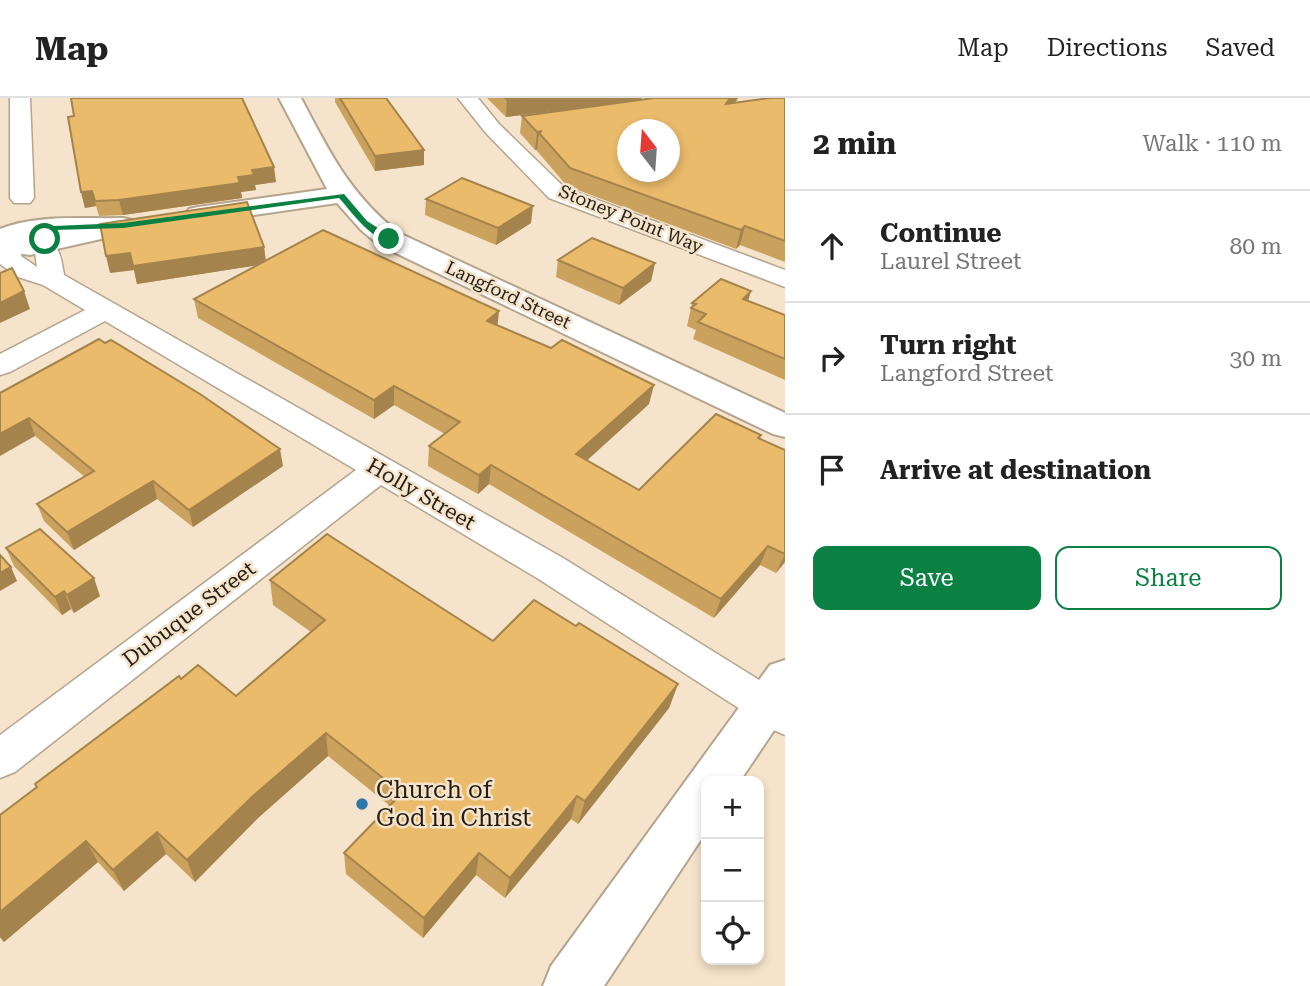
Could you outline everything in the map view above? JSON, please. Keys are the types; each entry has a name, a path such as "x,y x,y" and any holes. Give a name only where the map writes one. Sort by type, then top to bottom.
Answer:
{"street":[{"path":"20,98 22,198 47,251 52,279"},
{"name":"Langford Street","path":"290,98 341,195 365,222 389,239 785,426"},
{"name":"Stoney Point Way","path":"468,98 492,128 557,193 785,279"},
{"path":"492,128 518,124"},
{"path":"178,218 341,195"},
{"path":"6,240 12,226 14,210 22,198"},
{"path":"6,240 25,228 41,237 151,222"},
{"name":"Holly Street","path":"6,240 8,258 27,272 52,279 103,311 229,381 779,700"},
{"path":"0,366 103,311"},
{"name":"Dubuque Street","path":"0,759 379,470"},
{"path":"717,776 779,700"},
{"path":"571,986 701,798"}],"building":[{"path":"71,98 242,98 274,167 252,170 254,175 238,177 240,183 95,201 92,191 81,192 68,117 74,116"},
{"path":"340,98 386,98 424,150 375,156"},
{"path":"654,98 730,98 726,104 785,98 785,241 745,226 741,230 570,168 539,133 542,131 537,132 522,116"},
{"path":"462,178 533,206 498,228 426,199"},
{"path":"247,202 264,247 133,266 130,253 106,256 100,224"},
{"path":"323,230 499,311 487,321 551,348 562,340 654,385 576,454 639,490 716,414 761,435 758,438 785,450 785,554 768,546 721,599 491,465 479,475 429,446 460,422 394,386 374,400 194,299"},
{"path":"592,238 655,263 623,288 558,260"},
{"path":"12,268 24,291 0,303 0,273"},
{"path":"721,279 751,291 743,299 785,315 785,359 698,322 706,314 691,308 696,304 692,303"},
{"path":"99,339 105,343 111,340 200,394 280,449 189,510 153,481 67,532 37,504 94,471 29,418 0,434 0,393"},
{"path":"40,529 94,578 67,595 64,591 55,597 6,548"},
{"path":"327,534 493,641 534,600 576,626 579,623 678,684 585,801 577,796 510,878 479,853 424,918 344,853 402,793 326,733 253,796 187,860 157,832 113,870 86,841 0,912 0,815 37,787 35,784 179,676 181,679 198,665 236,696 325,620 270,580"},
{"path":"0,555 11,567 0,573"}],"place":[{"name":"Church of God in Christ","path":"362,804"}],"route":[{"path":"45,239 43,230 54,228 123,226 341,195 365,222 389,239"}]}
